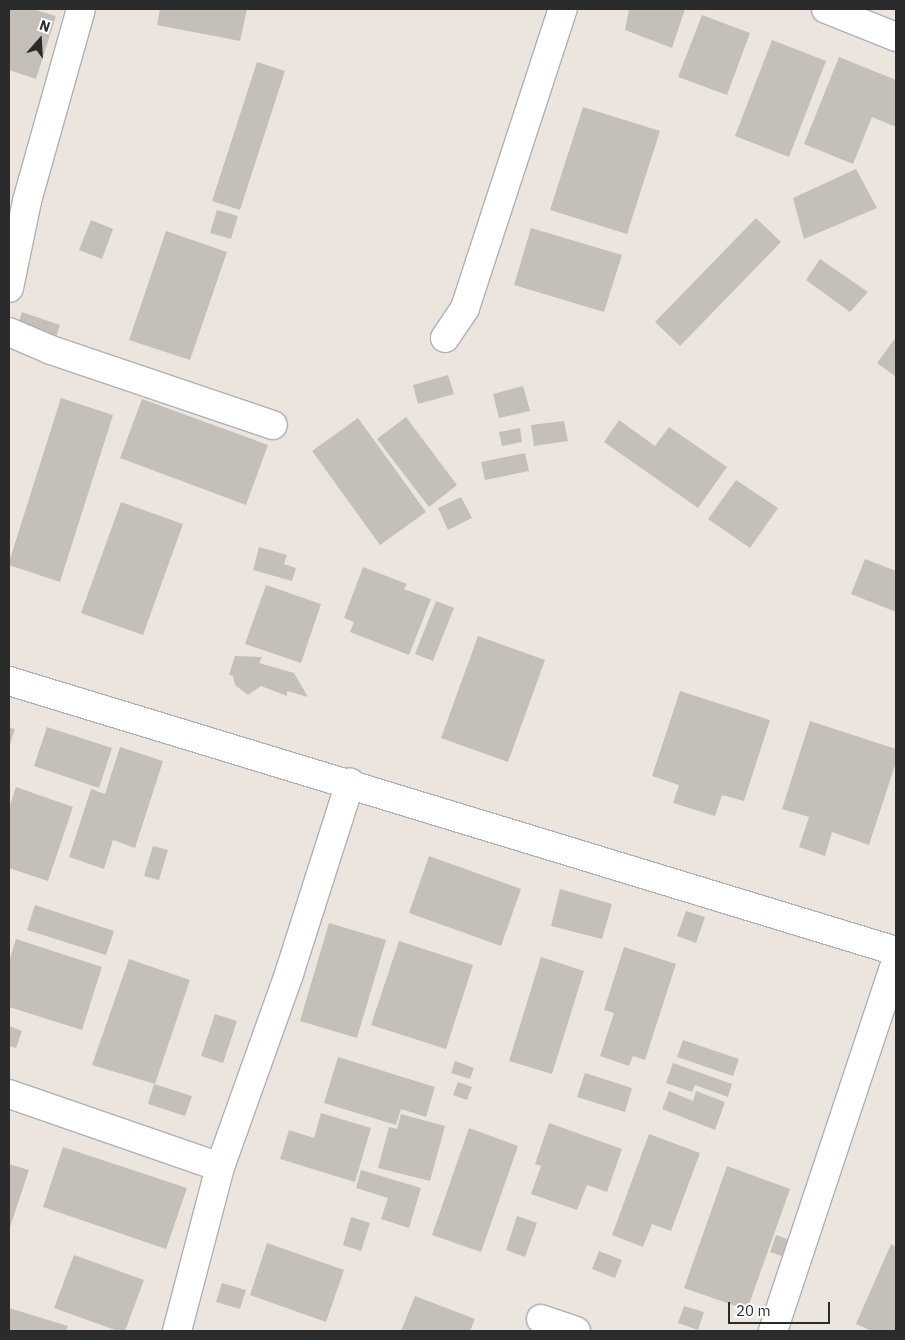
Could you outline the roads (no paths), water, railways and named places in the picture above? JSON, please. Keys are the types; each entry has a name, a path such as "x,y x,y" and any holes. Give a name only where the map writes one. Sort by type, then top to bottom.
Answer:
{"street":[{"path":"9,288 27,201 82,9"},
{"path":"444,338 465,308 563,9"},
{"path":"826,9 896,37"},
{"path":"9,332 51,350 273,425"},
{"path":"9,681 350,783 896,951"},
{"path":"177,1331 220,1168 289,974 350,783"},
{"path":"773,1331 896,961"},
{"path":"9,1094 220,1168"},
{"path":"541,1319 576,1331"}]}
